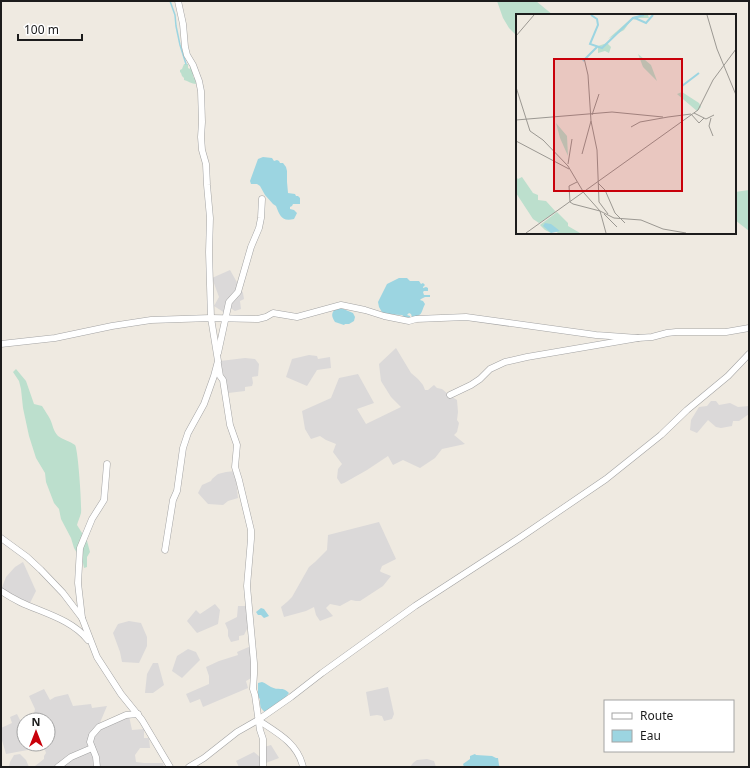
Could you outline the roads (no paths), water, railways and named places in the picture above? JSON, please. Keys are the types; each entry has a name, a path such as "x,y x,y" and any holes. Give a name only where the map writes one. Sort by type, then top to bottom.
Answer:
{"street":[{"path":"178,1 187,55 195,70 201,91 201,137 202,150 206,164 210,218 209,252 211,318 215,351 220,376 223,380 230,425 237,445 235,468 252,539 247,586 254,663 253,689 263,739 263,767"},
{"path":"165,550 173,500 177,491 183,448 188,433 204,404 214,376 229,302 238,292 251,247 259,228 262,199"},
{"path":"1,344 55,338 112,326 151,320 211,318 258,319 273,313 297,317 341,305 409,321 416,319 466,316 596,335 638,338"},
{"path":"450,395 471,385 480,379 490,369 505,362 527,357 638,338 652,337 667,333 726,332 749,328"},
{"path":"189,767 204,758 237,732 258,720 291,697 415,606 518,539 606,479 661,435 687,410 728,376 749,354"},
{"path":"220,376 227,376"},
{"path":"107,464 104,500 92,519 80,548 78,583 82,618 97,657 121,694 142,720 170,767"},
{"path":"1,538 27,557 41,570 63,593 82,618"},
{"path":"1,591 20,602 46,612 77,628 92,644"},
{"path":"97,767 96,757 90,742 92,735 99,727 126,715 138,714"},
{"path":"258,720 286,739 295,748 303,767"},
{"path":"58,767 71,756 92,748"}],"water":[{"path":"263,157 272,158 274,161 277,160 280,163 283,163 286,167 288,193 295,194 300,198 300,204 293,204 290,207 290,209 297,213 294,219 284,219 276,206 265,195 260,186 257,184 251,184 250,181 258,159"},
{"path":"399,278 407,278 410,281 419,281 421,284 423,283 425,285 423,288 428,288 428,291 423,292 424,295 430,295 430,297 425,297 420,300 425,304 420,315 412,317 409,313 407,315 410,316 410,319 407,319 402,315 383,314 379,307 378,302 387,284"},
{"path":"337,308 353,313 355,317 354,321 344,325 335,322 332,314"},
{"path":"261,608 264,609 269,616 264,618 261,615 258,615 256,612"},
{"path":"262,682 274,688 285,690 289,693 266,713 261,707 260,699 258,697 258,683"},
{"path":"475,754 498,758 500,767 464,767 463,764 470,759 470,756"}],"waterway":[{"path":"170,1 175,15 180,45 186,64"},
{"path":"749,161 749,172"}]}
